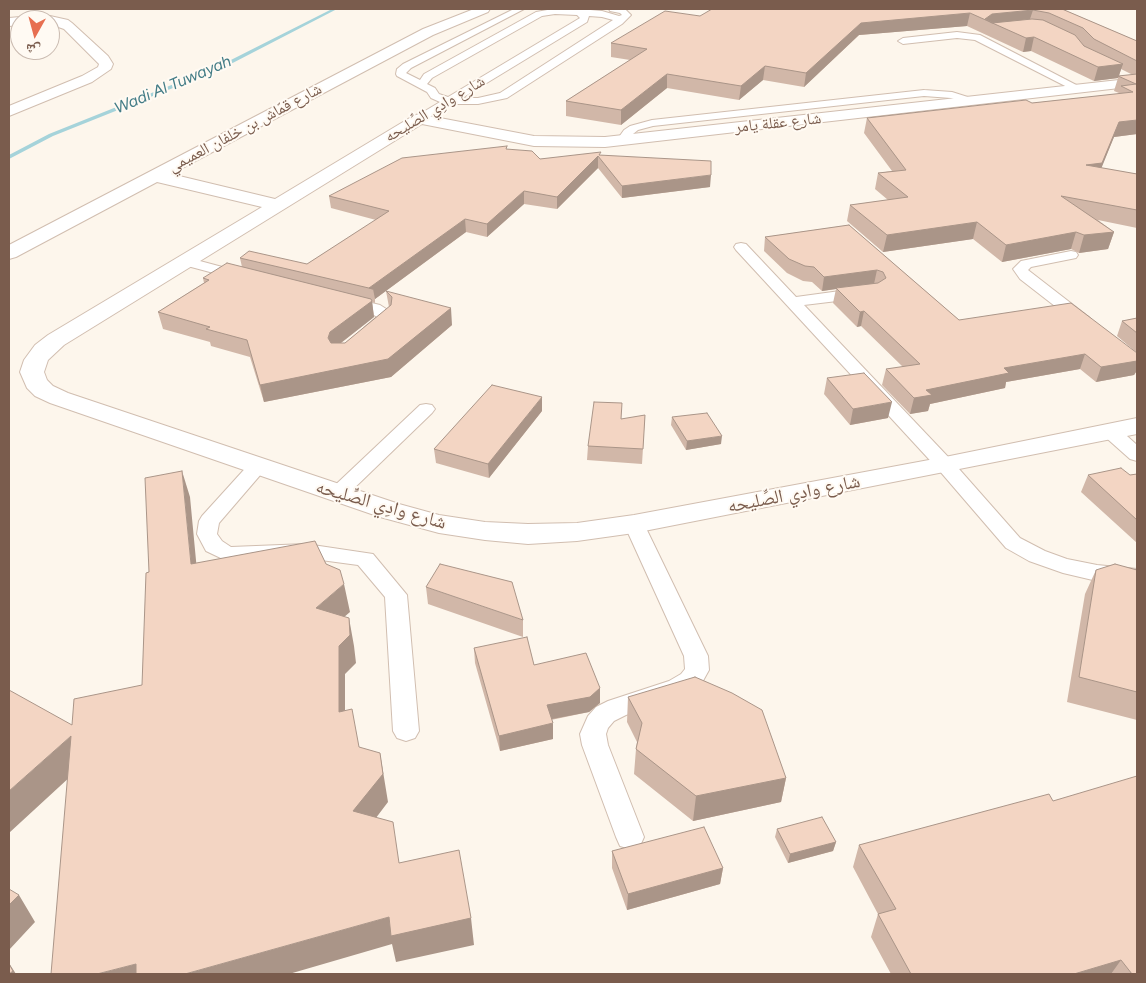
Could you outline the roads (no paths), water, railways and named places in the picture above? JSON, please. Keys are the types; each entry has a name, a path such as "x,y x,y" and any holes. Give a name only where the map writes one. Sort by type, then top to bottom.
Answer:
{"street":[{"name":"شارع قمّاش بن خلفان العميمي","path":"9,253 428,32 484,9"},
{"path":"9,111 92,76 104,69 106,64 103,60 68,26 60,22"},
{"name":"شارع عقلة يامر","path":"419,119 534,142 586,143 1131,82"},
{"name":"شارع وادِي الصِّليحه","path":"419,119 56,340 43,350 36,360 32,372 36,383 44,391 59,398 398,513 439,524 485,531 528,534 567,533 634,524 945,466 1137,426"},
{"path":"155,176 278,205"}],"lane":[{"path":"520,9 403,68 401,74 426,88 435,96 448,101 478,101 509,94 626,17 627,14 613,9"},
{"path":"426,88 428,76 539,14 555,11 579,12 607,15 615,18 618,22"},
{"name":"شارع وادِي الصِّليحه","path":"419,119 584,20 585,17 579,12"},
{"path":"903,41 957,35 977,37 1079,88"},
{"path":"426,88 468,89"},
{"path":"741,247 945,466 994,523 1014,542 1029,552 1063,566 1098,573 1137,576"},
{"path":"1071,255 1026,264 1020,269 1025,276 1099,332"},
{"path":"185,262 236,275"},
{"path":"792,302 874,291"},
{"path":"335,299 374,308 385,315 384,320 355,342"},
{"path":"338,493 426,409"},
{"path":"1110,431 1137,454"},
{"path":"258,466 209,521 207,534 214,546 227,554 306,551 365,559 396,595 406,731"},
{"path":"630,837 595,745 593,734 605,714 617,708 678,688 690,681 696,670 696,656 634,524"}],"waterway":[{"name":"Wadi Al Tuwayah","path":"9,157 51,135 221,67 335,9"}]}
